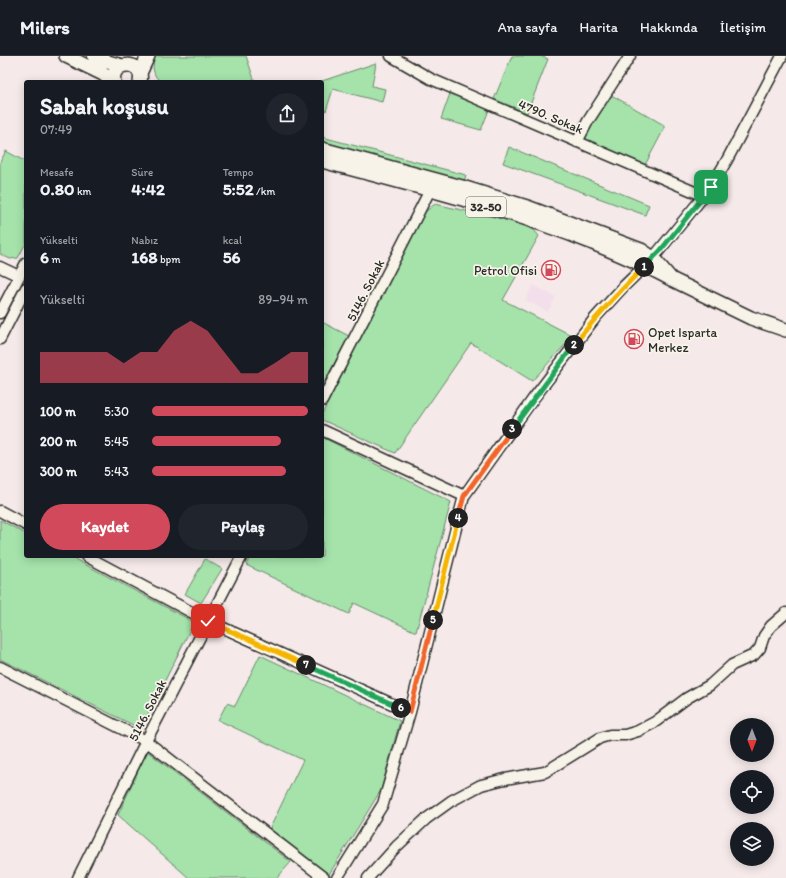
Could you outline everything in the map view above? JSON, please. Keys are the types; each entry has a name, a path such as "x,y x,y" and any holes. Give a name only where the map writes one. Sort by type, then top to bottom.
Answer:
{"main road":[{"path":"66,56 103,74 111,80"},
{"path":"94,56 108,62 126,62 136,67 143,78"},
{"path":"143,78 148,56"},
{"path":"114,80 116,70 126,62"},
{"name":"32-50","path":"324,150 462,187 530,208 641,250 650,262 671,279 751,318 786,330"},
{"name":"32-50","path":"324,162 430,190 541,224 650,262"}],"street":[{"name":"4790. Sokak","path":"391,56 431,79 704,196"},
{"path":"578,142 588,121 630,56"},
{"path":"337,878 383,804 410,712 464,496 533,399 581,336 617,294 650,262 704,196 723,168 782,56"},
{"name":"5146. Sokak","path":"324,397 430,190"},
{"path":"0,313 24,266"},
{"path":"0,267 19,276"},
{"path":"0,339 24,292"},
{"path":"324,431 464,496"},
{"path":"0,511 24,524"},
{"path":"90,558 208,621 410,712"},
{"name":"5146. Sokak","path":"78,878 146,741 241,558"},
{"path":"368,878 396,847 426,819 451,801 481,785 545,772 600,738 610,735 635,733 655,722 677,705 716,681 732,665 754,655 760,648 764,636 771,626 786,613"},
{"path":"0,667 146,741 324,878"}],"shaded area":[{"path":"533,285 556,297 548,312 525,300"}],"green space":[{"path":"155,56 246,56 254,80 159,80 156,77 153,64"},
{"path":"512,56 540,56 548,59 527,113 494,99"},
{"path":"376,63 372,86 385,89 382,102 333,89 326,111 324,110 324,80"},
{"path":"452,88 491,105 481,130 441,119"},
{"path":"609,96 613,96 664,125 664,129 645,165 584,140 584,137"},
{"path":"324,138 466,175 462,187 324,150"},
{"path":"509,147 649,205 645,215 503,163"},
{"path":"6,151 24,161 24,247 18,258 10,259 0,254 0,162"},
{"path":"435,204 516,222 534,230 539,236 503,300 573,336 532,381 471,343 395,453 324,421 324,410 425,212"},
{"path":"324,323 349,336 324,382"},
{"path":"324,438 451,502 416,632 354,603 349,614 246,565 250,558 324,558"},
{"path":"0,520 24,533 24,558 73,558 194,622 141,729 0,659"},
{"path":"205,559 222,569 201,603 185,594"},
{"path":"260,655 400,721 381,790 328,876 269,830 303,760 218,720 227,703 235,706"},
{"path":"147,751 291,862 277,878 189,878 118,815"}],"place":[{"name":"Petrol Ofisi","path":"551,270"},
{"name":"Opet Isparta Merkez","path":"634,339"}],"route":[{"path":"208,621 410,712 464,496 533,399 595,318 624,286 660,251 711,187"}]}
